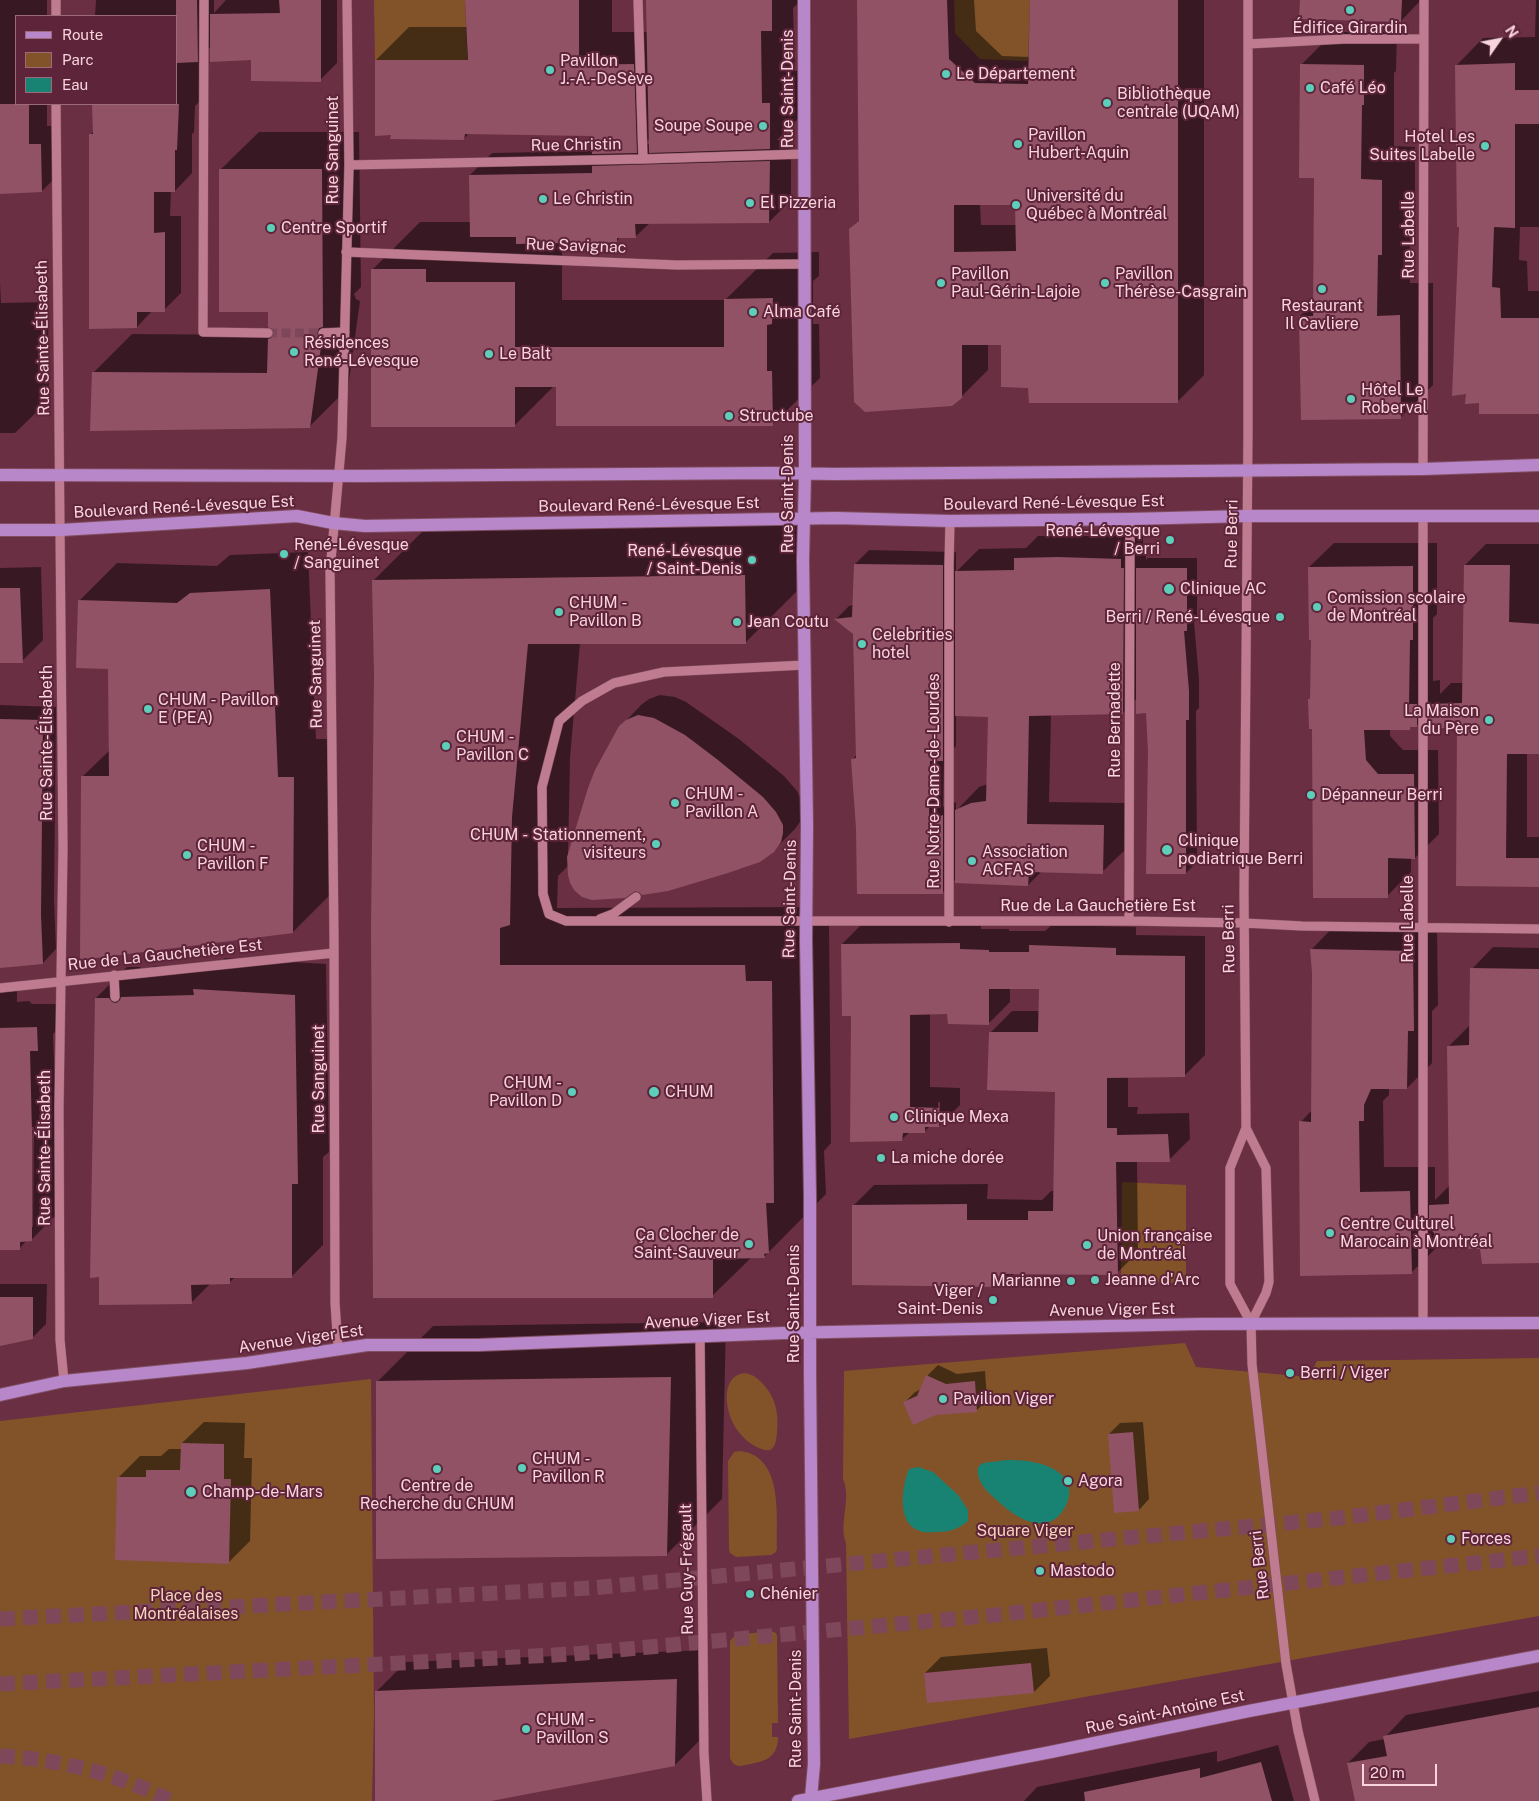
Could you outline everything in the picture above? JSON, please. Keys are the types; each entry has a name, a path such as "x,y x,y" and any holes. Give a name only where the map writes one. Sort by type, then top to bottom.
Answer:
{"main road":[{"name":"Rue Saint-Denis","path":"804,0 806,920 814,1764 811,1800"},
{"name":"Boulevard René-Lévesque Est","path":"0,475 835,474 1423,469 1539,465"},
{"name":"Boulevard René-Lévesque Est","path":"0,530 61,530 297,516 333,523 365,526 804,519 950,521 1248,516 1539,516"},
{"name":"Avenue Viger Est","path":"0,1395 64,1381 246,1363 367,1345 478,1345 810,1332 1251,1324 1539,1323"},
{"name":"Rue Saint-Antoine Est","path":"798,1801 1041,1754 1292,1702 1539,1656"}],"street":[{"path":"56,0 56,15"},
{"path":"204,0 203,332 268,333"},
{"name":"Rue Sanguinet","path":"338,1348 335,1303 330,570 342,438 349,165 347,0"},
{"path":"638,0 643,159"},
{"name":"Rue Berri","path":"1248,0 1248,516 1244,923 1246,1128 1230,1168 1230,1284 1251,1324 1253,1374 1286,1664 1292,1702 1315,1801"},
{"name":"Rue Labelle","path":"1423,469 1424,0"},
{"path":"1248,44 1344,39 1424,39"},
{"name":"Rue Sainte-Élisabeth","path":"56,105 63,848 59,1107 60,1340 64,1381"},
{"name":"Rue Christin","path":"349,165 804,154"},
{"name":"Rue Savignac","path":"346,252 678,265 804,264"},
{"path":"323,333 345,332"},
{"name":"Rue Labelle","path":"1423,1323 1424,516"},
{"name":"Rue Bernadette","path":"1129,921 1130,519"},
{"name":"Rue Notre-Dame-de-Lourdes","path":"949,922 948,565 950,521"},
{"name":"Rue de La Gauchetière Est","path":"805,665 664,672 614,683 582,701 559,721 542,787 543,894 549,914 566,921 1129,921 1302,926 1539,929"},
{"path":"596,921 614,914 636,897"},
{"name":"Rue de La Gauchetière Est","path":"0,988 334,953"},
{"path":"114,975 115,997"},
{"name":"Rue Berri","path":"1246,1128 1266,1168 1269,1282 1266,1293 1251,1324"},
{"name":"Rue Guy-Frégault","path":"700,1337 704,1753 707,1801"}],"green space":[{"path":"374,0 465,0 468,75 451,60 375,60"},
{"path":"954,0 1030,0 1028,61 980,59 955,33"},
{"path":"1122,1182 1186,1185 1186,1278 1178,1283 1121,1281"},
{"name":"Square Viger","path":"1185,1343 1196,1367 1309,1377 1317,1361 1539,1358 1539,1616 849,1739 846,1543 843,1528 846,1495 843,1479 844,1371"},
{"path":"744,1373 753,1375 760,1381 773,1399 777,1412 777,1433 775,1445 770,1450 759,1448 747,1441 738,1431 730,1416 727,1398 730,1382 736,1376"},
{"name":"Place des Montréalaises","path":"371,1379 374,1714 372,1801 0,1801 0,1421"},
{"path":"740,1451 754,1455 764,1464 771,1476 775,1490 777,1548 776,1552 771,1555 736,1557 730,1553 728,1461 734,1452"},
{"path":"771,1631 776,1633 777,1636 778,1723 772,1723 772,1737 778,1737 777,1745 775,1752 766,1759 738,1766 730,1758 730,1641 735,1635"}],"water":[{"path":"1007,1460 1036,1463 1050,1467 1067,1481 1069,1496 1067,1503 1052,1521 1039,1523 1026,1520 1008,1510 986,1490 979,1477 978,1467 983,1463"},
{"path":"918,1467 933,1472 958,1495 968,1510 968,1521 965,1524 954,1530 924,1532 912,1527 907,1521 903,1504 904,1485 909,1469"}],"building":[{"path":"176,0 197,0 198,62 178,63 178,15 176,15"},
{"path":"279,0 321,0 321,82 251,81 251,60 210,62 210,14 280,13"},
{"name":"Pavillon J.-A.-DeSève","path":"465,0 579,0 579,65 634,64 637,153 592,154 591,136 465,134 464,140 390,139 391,135 375,136 375,60 468,60"},
{"path":"646,0 772,0 772,31 761,31 762,103 770,103 770,149 649,153"},
{"name":"Université du Québec à Montréal","path":"857,0 947,0 949,59 975,83 1028,84 1030,0 1178,0 1178,403 1029,403 1028,388 1001,387 1001,345 962,345 962,398 952,406 865,412 854,402 849,229 859,221","holes":["954,205 1015,205 1016,251 954,252"]},
{"name":"Édifice Girardin","path":"1300,0 1402,0 1401,22 1299,19"},
{"path":"1515,63 1515,90 1539,90 1539,124 1515,124 1515,228 1494,227 1492,287 1500,288 1501,318 1539,318 1539,414 1479,414 1479,403 1465,404 1466,394 1452,396 1459,227 1457,227 1455,65"},
{"path":"1300,64 1364,65 1361,179 1382,180 1382,255 1378,255 1377,316 1400,315 1401,419 1301,420 1299,316 1313,316 1314,178 1299,178"},
{"path":"0,104 29,105 29,144 41,144 42,192 0,194"},
{"path":"179,104 177,150 175,150 175,192 154,192 154,233 165,232 165,312 137,312 137,328 89,329 89,134 93,134 92,105"},
{"path":"770,161 769,223 635,224 636,238 617,238 617,242 516,244 516,237 470,237 469,175 592,173 592,166"},
{"path":"219,169 322,169 323,327 319,328 317,333 318,337 322,339 310,428 90,431 92,372 267,373 268,339 274,334 273,330 268,327 268,312 219,312"},
{"path":"371,269 426,269 426,282 515,282 515,347 724,347 724,299 773,298 772,324 767,325 767,371 772,371 773,426 556,426 556,387 515,387 515,427 371,427"},
{"path":"1014,558 1121,559 1121,568 1124,568 1123,714 1029,716 1027,824 1104,825 1103,874 1029,872 1028,886 955,883 955,810 971,803 986,801 988,717 955,716 955,571 1014,570"},
{"path":"854,564 943,565 943,761 930,761 929,820 943,815 943,894 857,894 856,828 851,759 856,758 853,634 834,619 852,617"},
{"name":"La Maison du Père","path":"1464,565 1510,565 1509,622 1539,624 1539,754 1507,754 1506,858 1539,858 1539,887 1456,886 1457,728 1429,728 1429,704 1462,703"},
{"path":"1413,566 1413,640 1410,640 1409,704 1417,704 1417,727 1410,727 1410,730 1364,730 1366,760 1378,774 1414,774 1415,859 1388,858 1388,898 1313,898 1312,729 1309,729 1308,699 1310,699 1311,640 1309,640 1308,567"},
{"path":"1136,568 1187,568 1187,631 1184,631 1189,691 1189,720 1186,720 1186,874 1146,874 1148,751 1146,713 1136,714"},
{"name":"CHUM - Pavillon D","path":"745,575 746,644 528,644 512,817 510,925 500,928 500,965 745,965 746,981 772,981 774,1203 766,1203 769,1253 764,1254 765,1258 713,1259 713,1298 373,1298 371,928 374,675 372,580"},
{"path":"0,588 20,588 23,663 0,663"},
{"path":"270,589 278,777 294,777 293,933 80,960 81,776 109,776 108,669 76,668 78,600 177,603 190,593"},
{"name":"CHUM - Pavillon A","path":"638,715 654,718 685,735 763,797 776,812 783,825 781,842 774,852 760,862 668,891 642,895 635,891 625,898 592,900 582,897 574,890 568,875 567,857 588,788 595,770 619,726 626,720"},
{"path":"0,719 43,720 41,915 43,964 0,968"},
{"path":"960,943 960,949 989,950 989,952 1029,952 1029,945 1116,948 1116,955 1185,956 1185,1077 1107,1078 1107,1128 1117,1128 1117,1135 1168,1134 1170,1162 1116,1162 1118,1275 1003,1274 1003,1287 852,1285 852,1205 967,1204 967,1220 1028,1220 1028,1211 1053,1211 1055,1092 987,1090 989,1032 1038,1032 1039,989 989,989 989,1025 948,1024 947,1014 910,1015 910,1107 939,1108 939,1127 925,1127 925,1133 903,1133 902,1141 850,1142 851,1016 842,1016 841,944"},
{"path":"1310,949 1413,951 1414,1031 1408,1031 1407,1089 1371,1089 1364,1105 1364,1121 1359,1121 1360,1192 1410,1191 1412,1274 1300,1276 1299,1121 1311,1122 1312,973"},
{"path":"1470,968 1539,969 1539,1263 1482,1264 1480,1249 1446,1248 1429,1227 1429,1205 1449,1204 1447,1046 1469,1045"},
{"path":"193,989 295,995 298,1184 292,1184 292,1278 230,1278 230,1284 191,1285 192,1304 99,1305 99,1277 90,1278 95,998 109,998 112,1002 116,1003 121,997 194,995"},
{"path":"37,1027 38,1051 30,1051 32,1241 20,1242 20,1250 0,1250 0,1028"},
{"path":"0,1297 33,1297 33,1339 0,1346"},
{"name":"Pavilion Viger","path":"926,1375 946,1384 975,1381 977,1412 936,1415 913,1425 903,1402 917,1396"},
{"name":"CHUM - Pavillon R","path":"671,1377 667,1556 376,1559 376,1381"},
{"path":"1133,1432 1139,1511 1114,1513 1108,1434"},
{"path":"181,1443 224,1444 224,1479 231,1479 229,1564 115,1560 117,1477 146,1477 146,1470 180,1470"},
{"path":"1031,1663 1034,1693 927,1703 924,1673"},
{"name":"CHUM - Pavillon S","path":"677,1679 675,1766 491,1801 375,1801 375,1691"},
{"path":"1539,1707 1539,1801 1355,1801 1347,1763 1387,1756 1383,1736"},
{"path":"1261,1762 1272,1801 1085,1801 1084,1792 1200,1768 1200,1778"}],"tunnel":[{"path":"268,333 323,333"},
{"path":"0,1619 591,1588 1339,1518 1539,1493"},
{"path":"0,1684 573,1654 985,1616 1539,1556"},
{"path":"0,1756 66,1764 130,1783 171,1801"}],"place":[{"name":"Édifice Girardin","path":"1350,10"},
{"name":"Pavillon J.-A.-DeSève","path":"550,70"},
{"name":"Le Département","path":"946,74"},
{"name":"Café Léo","path":"1310,88"},
{"name":"Bibliothèque centrale (UQAM)","path":"1107,103"},
{"name":"Soupe Soupe","path":"763,126"},
{"name":"Pavillon Hubert-Aquin","path":"1018,144"},
{"name":"Hotel Les Suites Labelle","path":"1485,146"},
{"name":"Le Christin","path":"543,199"},
{"name":"El Pizzeria","path":"750,203"},
{"name":"Université du Québec à Montréal","path":"1016,205"},
{"name":"Centre Sportif","path":"271,228"},
{"name":"Pavillon Paul-Gérin-Lajoie","path":"941,283"},
{"name":"Pavillon Thérèse-Casgrain","path":"1105,283"},
{"name":"Restaurant Il Cavliere","path":"1322,289"},
{"name":"Alma Café","path":"753,312"},
{"name":"Résidences René-Lévesque","path":"294,352"},
{"name":"Le Balt","path":"489,354"},
{"name":"Hôtel Le Roberval","path":"1351,399"},
{"name":"Structube","path":"729,416"},
{"name":"René-Lévesque / Berri","path":"1170,540"},
{"name":"René-Lévesque / Sanguinet","path":"284,554"},
{"name":"René-Lévesque / Saint-Denis","path":"752,560"},
{"name":"Clinique AC","path":"1169,589"},
{"name":"Comission scolaire de Montréal","path":"1317,607"},
{"name":"CHUM - Pavillon B","path":"559,612"},
{"name":"Berri / René-Lévesque","path":"1280,617"},
{"name":"Jean Coutu","path":"737,622"},
{"name":"Celebrities hotel","path":"862,644"},
{"name":"CHUM - Pavillon E (PEA)","path":"148,709"},
{"name":"La Maison du Père","path":"1489,720"},
{"name":"CHUM - Pavillon C","path":"446,746"},
{"name":"Dépanneur Berri","path":"1311,795"},
{"name":"CHUM - Pavillon A","path":"675,803"},
{"name":"CHUM - Stationnement, visiteurs","path":"656,844"},
{"name":"Clinique podiatrique Berri","path":"1167,850"},
{"name":"CHUM - Pavillon F","path":"187,855"},
{"name":"Association ACFAS","path":"972,861"},
{"name":"CHUM - Pavillon D","path":"572,1092"},
{"name":"CHUM","path":"654,1092"},
{"name":"Clinique Mexa","path":"894,1117"},
{"name":"La miche dorée","path":"881,1158"},
{"name":"Centre Culturel Marocain à Montréal","path":"1330,1233"},
{"name":"Ça Clocher de Saint-Sauveur","path":"749,1244"},
{"name":"Union française de Montréal","path":"1087,1245"},
{"name":"Jeanne d'Arc","path":"1095,1280"},
{"name":"Marianne","path":"1071,1281"},
{"name":"Viger / Saint-Denis","path":"993,1300"},
{"name":"Berri / Viger","path":"1290,1373"},
{"name":"Pavilion Viger","path":"943,1399"},
{"name":"CHUM - Pavillon R","path":"522,1468"},
{"name":"Centre de Recherche du CHUM","path":"437,1469"},
{"name":"Agora","path":"1068,1481"},
{"name":"Champ-de-Mars","path":"191,1492"},
{"name":"Forces","path":"1451,1539"},
{"name":"Mastodo","path":"1040,1571"},
{"name":"Chénier","path":"750,1594"},
{"name":"CHUM - Pavillon S","path":"526,1729"}]}
